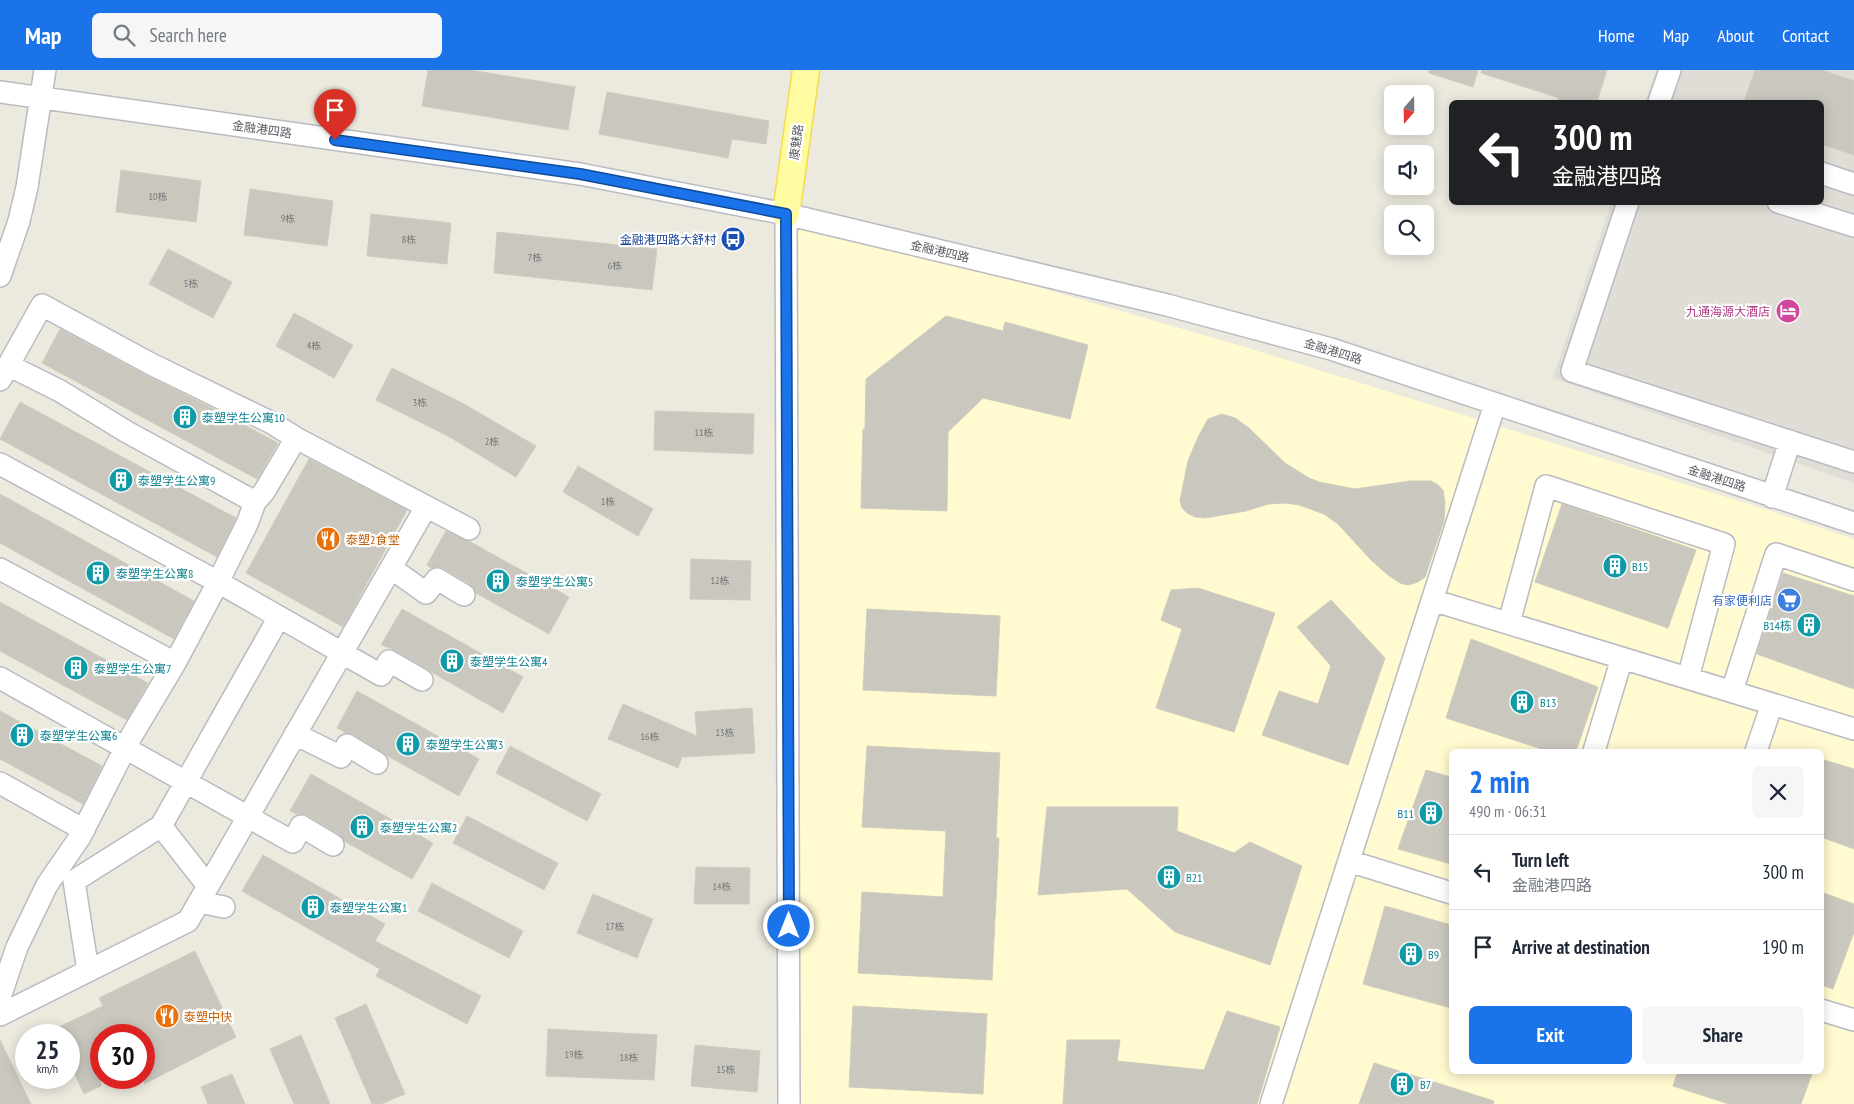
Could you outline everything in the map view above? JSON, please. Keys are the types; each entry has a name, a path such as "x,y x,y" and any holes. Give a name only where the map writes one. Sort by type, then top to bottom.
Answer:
{"main road":[{"name":"康魅路","path":"786,214 806,70"}],"street":[{"path":"0,276 27,187 45,70"},
{"path":"1660,100 1670,70"},
{"name":"金融港四路","path":"0,92 580,174 786,214 1167,305 1331,349 1854,523"},
{"path":"1824,174 1854,184"},
{"path":"1627,205 1572,371 1854,462"},
{"path":"1788,205 1854,226"},
{"path":"786,214 790,1104"},
{"path":"255,502 127,432 60,391 4,373 42,304 151,364 272,423 296,438 469,529"},
{"path":"1271,1104 1495,404"},
{"path":"0,997 17,947 47,885 69,855 84,830 126,748 175,663 218,582 247,524 255,502 264,492 296,438"},
{"path":"1772,496 1790,441"},
{"path":"0,464 218,582 381,675 389,661 422,680"},
{"path":"1509,623 1546,486 1724,544 1688,678"},
{"path":"0,1015 188,921 426,506"},
{"path":"1732,692 1776,554 1854,580"},
{"path":"391,568 426,593 437,579 464,595"},
{"path":"0,569 175,663"},
{"path":"1432,600 1854,729"},
{"path":"88,971 74,881 161,826 279,616"},
{"path":"1595,749 1622,658"},
{"path":"0,678 293,842 301,826 333,845"},
{"path":"1757,749 1772,704"},
{"path":"295,734 340,757 347,745 377,763"},
{"path":"0,783 84,830"},
{"path":"161,826 203,894 224,907"},
{"path":"1349,861 1449,892"},
{"path":"1824,1011 1854,1020"}],"shaded area":[{"path":"1656,70 1854,70 1854,483 1553,378 1610,205 1824,205 1824,100 1646,100"},
{"path":"786,214 1245,347 1765,509 1854,539 1854,1104 786,1104"}],"building":[{"path":"428,70 470,70 575,87 568,130 422,106"},
{"path":"1429,70 1478,70 1473,87 1429,73"},
{"path":"1482,70 1607,70 1598,100 1558,100 1559,98 1481,73"},
{"path":"1755,70 1822,70 1854,81 1854,155 1824,145 1824,100 1745,100"},
{"path":"607,92 769,121 766,144 732,139 728,158 599,134"},
{"path":"121,170 201,181 196,222 116,212"},
{"path":"250,189 333,201 327,246 244,235"},
{"path":"371,214 451,223 447,264 367,256"},
{"path":"497,232 657,249 652,290 494,273"},
{"path":"168,249 232,282 213,318 149,284"},
{"path":"294,313 353,345 334,378 276,346"},
{"path":"946,316 1003,331 1005,322 1088,345 1070,419 983,398 948,432 947,511 861,508 866,379"},
{"name":"泰塑学生公寓10","path":"60,329 278,443 257,479 42,363"},
{"path":"392,368 464,404 536,446 516,477 448,436 376,400"},
{"name":"泰塑学生公寓9","path":"20,402 236,518 217,557 0,439"},
{"path":"655,411 754,414 753,454 654,450"},
{"path":"1222,414 1235,418 1249,428 1285,463 1319,482 1355,489 1410,481 1431,481 1438,485 1443,490 1445,503 1444,521 1425,577 1418,582 1408,585 1400,583 1371,560 1338,524 1324,514 1299,505 1286,503 1268,504 1246,511 1205,518 1195,517 1187,513 1182,508 1180,500 1188,461 1208,419"},
{"name":"泰塑2食堂","path":"309,459 407,510 343,627 246,573"},
{"path":"578,466 653,509 638,536 563,492"},
{"name":"泰塑学生公寓8","path":"0,494 194,601 174,639 0,543"},
{"name":"B15","path":"1562,504 1696,550 1668,628 1535,582"},
{"name":"泰塑学生公寓5","path":"446,531 469,541 569,597 549,634 476,593 470,584 443,568 431,568 427,565"},
{"path":"691,559 751,561 750,600 690,599"},
{"name":"B14栋","path":"1783,573 1854,596 1854,689 1757,654"},
{"path":"1198,588 1275,613 1234,732 1156,708 1182,629 1161,620 1171,590"},
{"path":"1331,600 1385,658 1348,765 1262,735 1279,691 1318,704 1331,666 1297,627"},
{"name":"泰塑学生公寓7","path":"0,602 148,683 127,720 0,651"},
{"name":"泰塑学生公寓4","path":"402,609 523,677 503,713 395,650 381,645"},
{"path":"867,609 1000,616 996,696 863,690"},
{"name":"B13","path":"1471,639 1598,687 1577,749 1542,749 1446,718"},
{"name":"泰塑学生公寓3","path":"357,691 479,759 459,796 353,734 346,733 337,728"},
{"path":"623,704 697,736 695,712 752,708 755,753 682,757 678,768 608,739"},
{"name":"泰塑学生公寓6","path":"0,711 102,766 83,804 0,759"},
{"path":"510,746 601,794 587,821 496,773"},
{"path":"867,746 1000,753 996,838 999,838 992,980 858,973 862,892 943,897 946,831 862,827"},
{"path":"1824,760 1854,769 1854,849 1824,838"},
{"name":"B11","path":"1426,770 1449,776 1449,863 1398,849"},
{"name":"泰塑学生公寓2","path":"311,774 433,843 412,879 344,841 339,834 307,815 290,811"},
{"name":"B21","path":"1047,807 1178,807 1177,831 1234,853 1250,842 1302,866 1270,965 1175,932 1127,889 1038,895"},
{"path":"467,816 558,863 544,890 453,843"},
{"name":"泰塑学生公寓1","path":"263,855 385,924 375,941 481,996 467,1024 376,976 380,969 242,891"},
{"path":"696,867 750,868 749,904 694,904"},
{"path":"432,883 523,931 509,958 418,911"},
{"path":"1824,893 1854,904 1854,932 1833,989 1824,986"},
{"path":"593,894 653,919 637,958 577,933"},
{"name":"B9","path":"1385,906 1449,924 1449,1007 1363,984"},
{"name":"泰塑中快","path":"195,951 236,1037 155,1078 155,1024 90,1024 90,1089 95,1089 84,1094 80,1085 80,1024 65,1024 103,1006 99,998"},
{"path":"366,1004 405,1094 381,1104 372,1104 335,1018"},
{"path":"853,1006 987,1014 983,1094 849,1087"},
{"path":"1227,1011 1280,1027 1257,1104 1063,1104 1067,1040 1120,1040 1117,1061 1204,1070"},
{"path":"548,1029 657,1035 654,1080 546,1076"},
{"path":"301,1035 330,1104 294,1104 270,1049"},
{"path":"0,1040 15,1071 15,1089 24,1089 31,1104 0,1104"},
{"path":"695,1045 760,1051 757,1092 691,1086"},
{"name":"B7","path":"1374,1063 1494,1101 1493,1104 1359,1104"},
{"path":"232,1074 245,1104 208,1104 201,1087"},
{"path":"1677,1074 1812,1074 1801,1104 1729,1104 1673,1086"}],"place":[{"name":"金融港四路大舒村","path":"733,239"},
{"name":"九通海源大酒店","path":"1788,311"},
{"name":"泰塑学生公寓10","path":"185,417"},
{"name":"泰塑学生公寓9","path":"121,480"},
{"name":"泰塑2食堂","path":"328,539"},
{"name":"B15","path":"1615,566"},
{"name":"泰塑学生公寓8","path":"98,573"},
{"name":"泰塑学生公寓5","path":"498,581"},
{"name":"有家便利店","path":"1789,600"},
{"name":"B14栋","path":"1809,625"},
{"name":"泰塑学生公寓4","path":"452,661"},
{"name":"泰塑学生公寓7","path":"76,668"},
{"name":"B13","path":"1522,702"},
{"name":"泰塑学生公寓6","path":"22,735"},
{"name":"泰塑学生公寓3","path":"408,744"},
{"name":"B11","path":"1431,813"},
{"name":"泰塑学生公寓2","path":"362,827"},
{"name":"B21","path":"1169,877"},
{"name":"泰塑学生公寓1","path":"313,907"},
{"name":"B9","path":"1411,954"},
{"name":"泰塑中快","path":"167,1016"},
{"name":"B7","path":"1402,1084"}],"route":[{"path":"335,140 580,174 786,214 789,926"}]}
